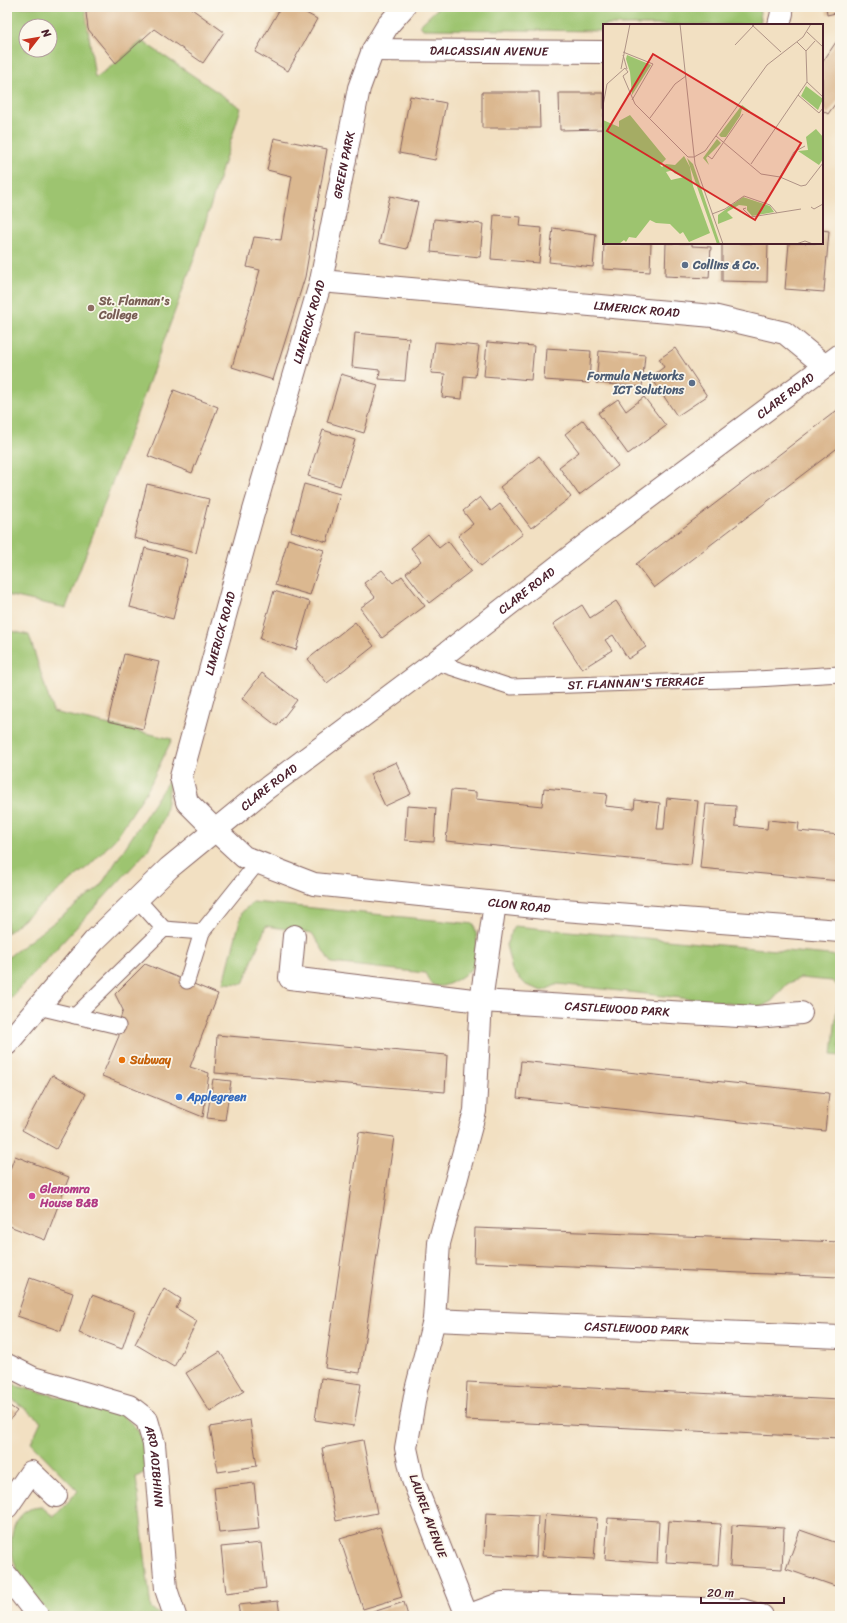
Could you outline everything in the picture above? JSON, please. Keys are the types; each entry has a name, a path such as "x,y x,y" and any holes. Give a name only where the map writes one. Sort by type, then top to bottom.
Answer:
{"street":[{"name":"GREEN PARK","path":"321,281 359,88 373,50 388,25 404,7"},
{"path":"779,24 782,13 781,7"},
{"name":"DALCASSIAN AVENUE","path":"373,50 603,52"},
{"name":"LIMERICK ROAD","path":"215,830 187,802 181,777 250,524 321,281 713,316 786,332 832,360"},
{"name":"CLARE ROAD","path":"7,1044 94,941 169,868 268,787 435,662 597,536 832,360"},
{"name":"CLON ROAD","path":"215,830 244,857 314,884 564,910 840,931"},
{"path":"434,1320 440,1243 476,1111 481,1001 495,903"},
{"name":"CASTLEWOOD PARK","path":"294,936 290,978 481,1001 756,1017 801,1013"},
{"name":"CASTLEWOOD PARK","path":"434,1320 840,1337"},
{"name":"LAUREL AVENUE","path":"434,1320 416,1390 406,1448 413,1480 467,1616"},
{"name":"ARD AOIBHINN","path":"7,1365 33,1378 129,1406 147,1420 154,1444 166,1589 175,1616"},
{"path":"7,1507 30,1472 56,1496"},
{"path":"7,1576 38,1616"},
{"path":"467,1616 502,1603 742,1610 762,1616"}],"lane":[{"name":"ST. FLANNAN'S TERRACE","path":"435,662 511,687 756,679 840,674"},
{"path":"187,981 202,932 258,862"},
{"path":"137,899 164,929 202,932"},
{"path":"75,1016 164,929"},
{"path":"38,1007 118,1026"}],"green space":[{"name":"St. Flannan's College","path":"7,7 85,7 95,78 116,63 142,41 241,108 194,259 66,608 7,595"},
{"path":"439,7 759,7 761,20 759,24 603,24 603,31 423,29 420,25"},
{"path":"7,630 29,635 53,712 172,739 148,789 115,839 91,864 7,933 7,724 9,721 7,719"},
{"path":"172,775 164,817 148,850 7,1002 7,958 99,888"},
{"path":"253,902 474,924 477,938 475,966 455,981 442,986 437,986 431,983 425,973 331,963 312,933 266,926 243,984 224,983 242,912"},
{"path":"514,926 840,956 840,1056 832,1055 839,987 832,981 800,978 787,984 772,1001 761,1007 558,984 543,991 526,985 512,970 506,945"},
{"path":"7,1379 17,1386 97,1407 125,1417 137,1429 145,1444 147,1471 136,1477 151,1609 164,1616 50,1616 23,1581 13,1559 12,1540 16,1522 30,1509 37,1507 42,1507 54,1517 78,1491 31,1443 41,1421 7,1395"}],"building":[{"path":"93,7 189,7 224,32 203,63 154,29 116,63 88,29 86,13"},
{"path":"281,7 295,7 317,19 288,71 255,52"},
{"path":"826,7 840,7 840,12 827,15"},
{"path":"836,42 840,44 840,97 828,114 823,111 823,62"},
{"path":"482,92 539,92 540,128 482,128"},
{"path":"559,93 603,93 603,129 560,130"},
{"path":"410,96 446,103 435,160 399,153"},
{"path":"274,138 327,149 305,277 273,380 232,367 260,270 247,267 254,237 281,240 292,176 267,170"},
{"path":"390,196 418,202 407,249 379,243"},
{"path":"494,215 521,217 520,226 542,228 539,263 491,259"},
{"path":"434,219 483,224 480,257 431,252"},
{"path":"553,228 596,234 593,267 549,262"},
{"path":"823,230 829,231 824,292 785,289 789,244 823,244"},
{"path":"604,244 651,244 650,272 603,269"},
{"path":"666,244 692,244 692,246 711,247 709,278 665,276"},
{"path":"722,244 768,244 767,282 722,281"},
{"path":"355,333 409,338 405,381 379,379 380,370 352,367"},
{"path":"435,342 479,346 475,377 464,376 462,399 442,397 445,374 431,373"},
{"path":"487,342 534,346 531,380 484,376"},
{"path":"546,348 591,351 589,383 544,380"},
{"path":"675,348 707,396 677,416 651,377 664,367 659,359"},
{"path":"599,351 645,355 642,387 596,383"},
{"path":"341,374 378,385 364,433 327,422"},
{"path":"174,390 218,407 192,473 148,456"},
{"path":"644,397 666,426 628,454 598,413 618,399 626,411"},
{"path":"840,408 840,446 654,588 636,564"},
{"path":"583,420 618,466 579,495 559,467 579,452 565,434"},
{"path":"323,430 355,440 340,486 308,476"},
{"path":"539,456 571,497 531,528 500,487"},
{"path":"147,484 209,499 196,553 134,538"},
{"path":"304,484 340,494 327,542 291,531"},
{"path":"480,497 491,511 500,504 523,534 481,566 458,536 473,524 463,511"},
{"path":"428,534 439,548 448,541 471,571 429,603 406,573 421,561 411,548"},
{"path":"288,539 324,550 310,595 275,585"},
{"path":"145,548 188,559 173,619 130,607"},
{"path":"382,570 393,583 402,576 425,606 382,638 360,608 375,597 364,583"},
{"path":"274,591 310,602 296,650 260,639"},
{"path":"616,601 646,647 628,659 613,635 605,640 612,650 582,669 553,624 582,605 590,618"},
{"path":"355,622 374,646 327,683 308,659"},
{"path":"124,654 159,662 143,729 108,721"},
{"path":"262,673 297,700 277,726 242,699"},
{"path":"396,762 411,794 385,806 370,774"},
{"path":"544,788 607,794 605,806 634,809 635,800 660,803 657,829 664,829 667,798 698,801 691,865 446,841 451,790 476,792 476,799 542,806"},
{"path":"706,804 736,806 735,826 767,829 768,820 799,823 798,831 840,835 840,881 700,868"},
{"path":"407,806 436,808 434,842 405,840"},
{"name":"Applegreen","path":"145,964 218,994 190,1067 209,1073 203,1117 102,1076 119,1036 118,1026 123,1010 115,994"},
{"path":"217,1035 447,1055 445,1092 215,1073"},
{"path":"521,1061 829,1093 825,1131 517,1098"},
{"path":"52,1075 86,1094 56,1149 22,1130"},
{"path":"213,1079 231,1081 225,1120 207,1118"},
{"path":"359,1132 394,1137 360,1373 325,1368"},
{"path":"15,1156 69,1177 45,1240 7,1225 7,1177"},
{"path":"475,1228 840,1242 840,1277 474,1262"},
{"path":"30,1278 73,1293 61,1331 17,1316"},
{"path":"164,1288 181,1299 176,1308 197,1321 174,1367 135,1344"},
{"path":"92,1295 135,1311 122,1349 79,1333"},
{"path":"220,1352 244,1391 210,1412 186,1373"},
{"path":"321,1378 361,1384 354,1426 315,1420"},
{"path":"467,1382 840,1400 840,1438 465,1420"},
{"path":"7,1404 17,1411 7,1423"},
{"path":"250,1420 257,1466 218,1472 210,1427"},
{"path":"363,1440 377,1513 336,1521 322,1448"},
{"path":"254,1483 259,1529 219,1533 214,1488"},
{"path":"486,1513 538,1516 536,1557 484,1554"},
{"path":"545,1514 597,1518 594,1559 542,1556"},
{"path":"608,1518 659,1521 657,1563 605,1559"},
{"path":"669,1521 721,1524 718,1565 666,1562"},
{"path":"732,1525 784,1528 782,1569 730,1566"},
{"path":"380,1527 402,1597 363,1609 340,1539"},
{"path":"800,1530 840,1544 840,1573 835,1586 786,1569"},
{"path":"261,1543 266,1588 226,1593 221,1547"},
{"path":"278,1601 280,1616 240,1616 238,1605"},
{"path":"404,1602 408,1616 364,1615"}],"place":[{"name":"Collins & Co.","path":"685,265"},
{"name":"St. Flannan's College","path":"91,308"},
{"name":"Formula Networks ICT Solutions","path":"692,383"},
{"name":"Subway","path":"122,1060"},
{"name":"Applegreen","path":"179,1097"},
{"name":"Glenomra House B&B","path":"32,1196"}]}
